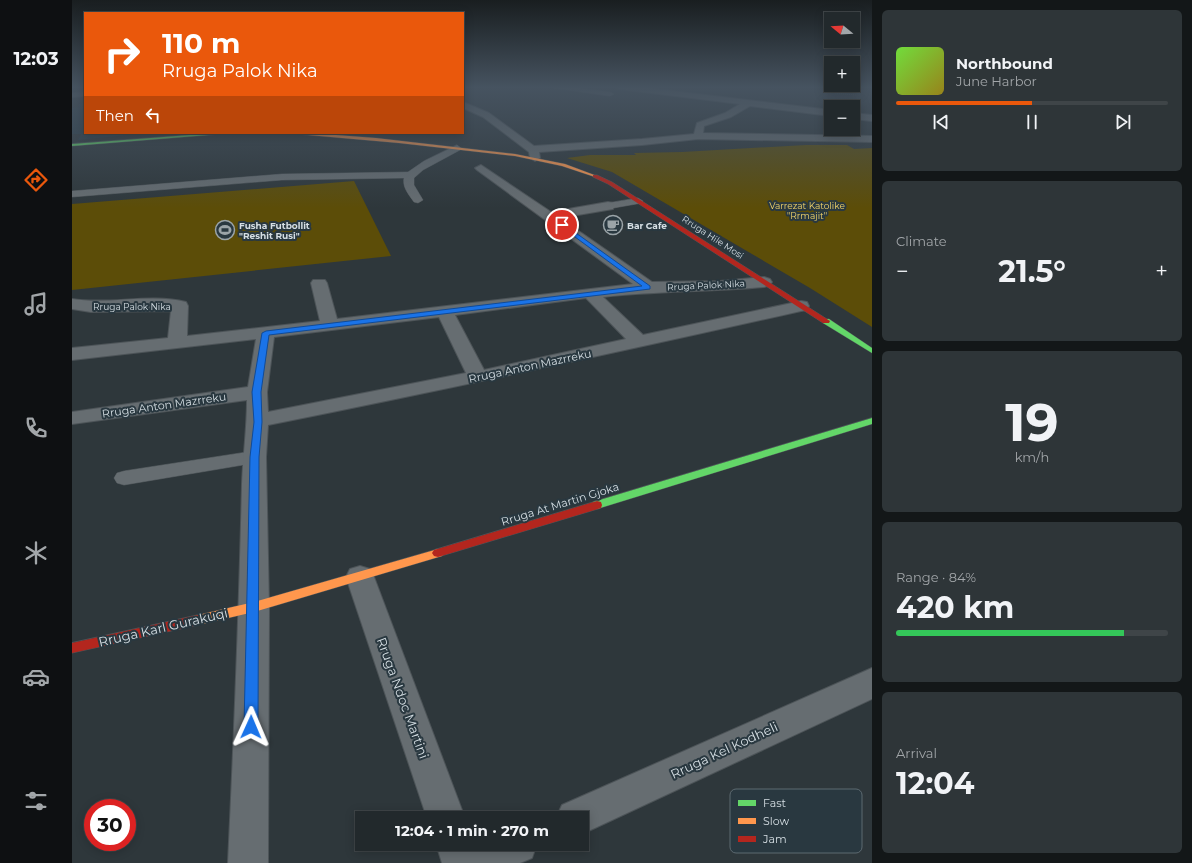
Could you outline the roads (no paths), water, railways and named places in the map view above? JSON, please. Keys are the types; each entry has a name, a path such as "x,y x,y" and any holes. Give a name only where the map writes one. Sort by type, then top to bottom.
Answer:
{"main road":[{"path":"72,145 219,134"},
{"name":"Rruga Hile Mosi","path":"304,134 374,138 457,148 533,154 552,162 590,174 610,184 688,232 872,351"},
{"name":"Rruga At Martin Gjoka","path":"254,607 360,578 872,422"},
{"name":"Rruga Karl Gurakuqi","path":"72,648 254,607"}],"street":[{"path":"501,127 533,154 698,136 872,139"},
{"path":"698,136 700,127"},
{"path":"481,168 648,288"},
{"path":"549,216 608,206"},
{"name":"Rruga Palok Nika","path":"72,354 266,333 590,293 648,288 720,286 764,282"},
{"path":"318,284 330,325"},
{"path":"590,293 639,342"},
{"name":"Rruga Palok Nika","path":"72,304 91,307 150,305 180,306 177,342"},
{"name":"Rruga Anton Mazrreku","path":"258,422 478,377 801,306"},
{"path":"445,311 478,377"},
{"path":"248,863 254,607 254,457 258,422 257,392 266,333"},
{"name":"Rruga Anton Mazrreku","path":"73,420 257,392"},
{"name":"Rruga Ndoc Martini","path":"360,578 443,811"},
{"name":"Rruga Kel Kodheli","path":"589,812 872,683"},
{"path":"458,851 462,863"},
{"path":"476,863 503,851"}],"lane":[{"path":"418,200 408,183 409,175 416,168 457,148"},
{"path":"72,194 231,179 343,174 409,175"},
{"path":"608,206 638,201"},
{"path":"124,478 254,457"}],"place":[{"name":"Bar Cafe","path":"613,225"},
{"name":"Fusha Futbollit \"Reshit Rusi\"","path":"225,230"}],"park label":[{"name":"Varrezat Katolike \"Rrmajit\"","path":"807,210"}]}
